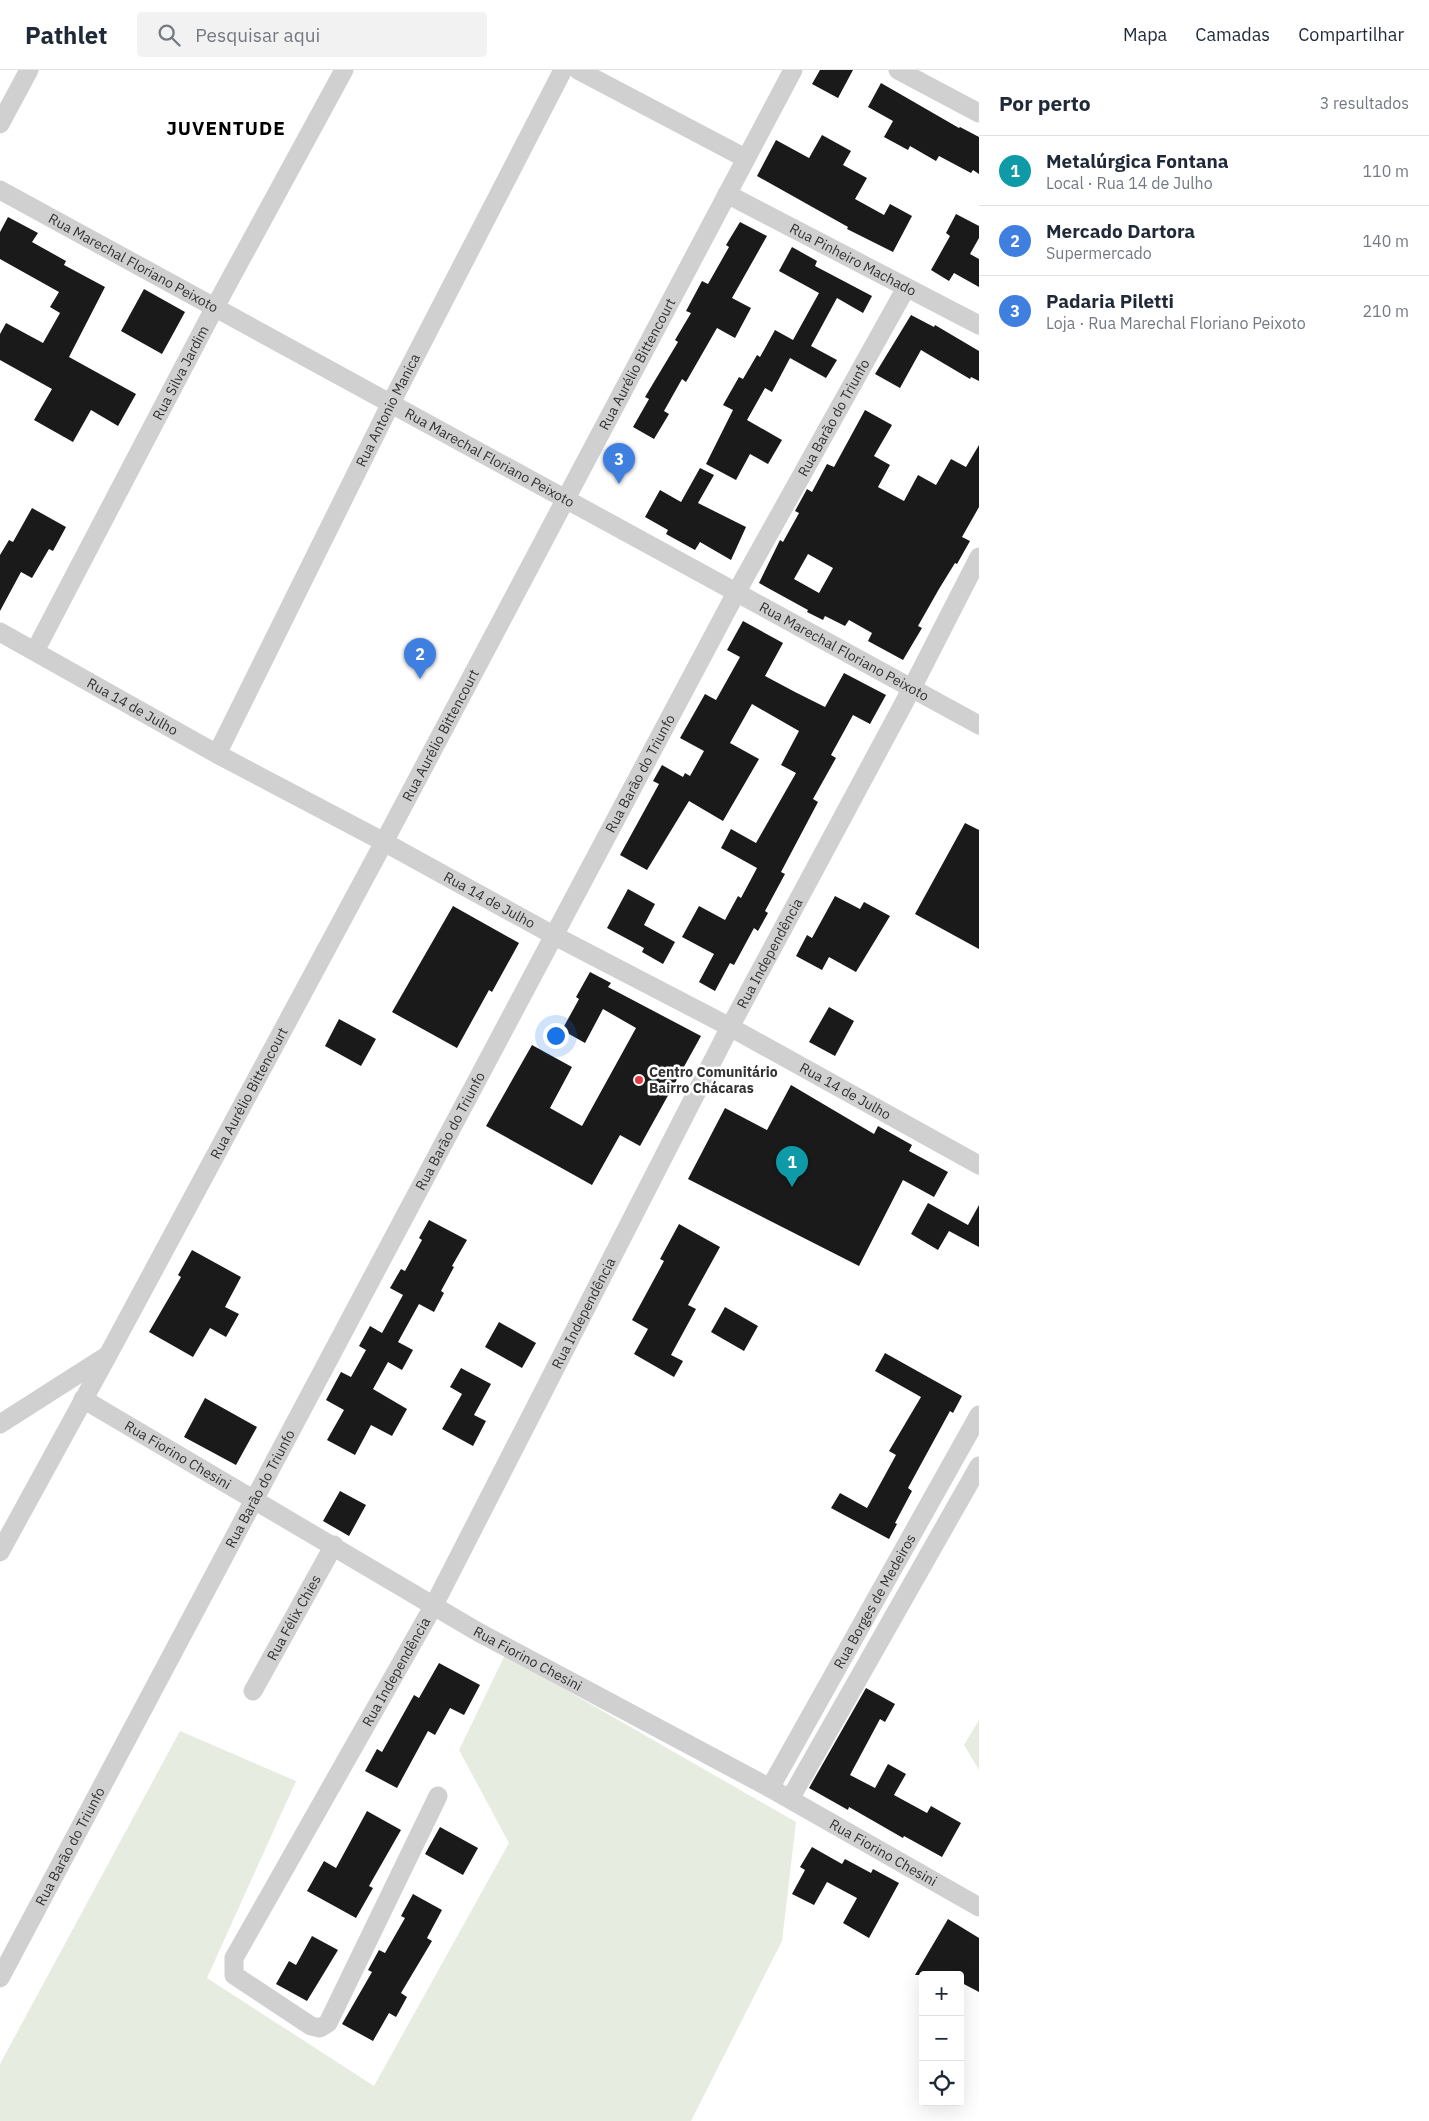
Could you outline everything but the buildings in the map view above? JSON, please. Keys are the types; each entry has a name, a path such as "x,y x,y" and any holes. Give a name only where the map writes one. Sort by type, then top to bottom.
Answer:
{"street":[{"path":"0,124 29,70"},
{"name":"Rua Silva Jardim","path":"35,651 215,307 344,70"},
{"name":"Rua Antonio Manica","path":"217,754 391,403 563,70"},
{"path":"578,70 745,158"},
{"name":"Rua Aurélio Bittencourt","path":"0,1552 384,842 793,70"},
{"path":"898,70 979,113"},
{"name":"Rua Marechal Floriano Peixoto","path":"0,190 979,725"},
{"name":"Rua Pinheiro Machado","path":"727,194 979,325"},
{"name":"Rua Barão do Triunfo","path":"0,1978 736,593 906,288"},
{"name":"Rua Independência","path":"438,1796 328,2023 320,2028 311,2026 234,1975 234,1958 434,1605 730,1027 912,688 979,558"},
{"name":"Rua 14 de Julho","path":"0,632 217,754 384,842 553,935 730,1027 979,1165"},
{"path":"0,1424 108,1355"},
{"name":"Rua Fiorino Chesini","path":"83,1399 334,1545 478,1632 770,1788 979,1907"},
{"name":"Rua Borges de Medeiros","path":"770,1788 979,1415"},
{"name":"Rua Borges de Medeiros","path":"790,1800 979,1466"},
{"path":"943,1479 966,1492"},
{"name":"Rua Félix Chies","path":"253,1691 334,1545"}],"shaded area":[{"path":"505,1655 796,1822 782,1941 691,2121 0,2121 0,2064 180,1731 296,1781 207,1978 374,2086 509,1843 459,1750"},
{"path":"979,1720 979,1770 964,1745"}],"place":[{"name":"Padaria Piletti","path":"619,484"},
{"name":"Mercado Dartora","path":"420,679"},
{"name":"Centro Comunitário Bairro Chácaras","path":"639,1080"},
{"name":"Metalúrgica Fontana","path":"792,1187"}],"district":[{"name":"JUVENTUDE","path":"226,128"}]}
